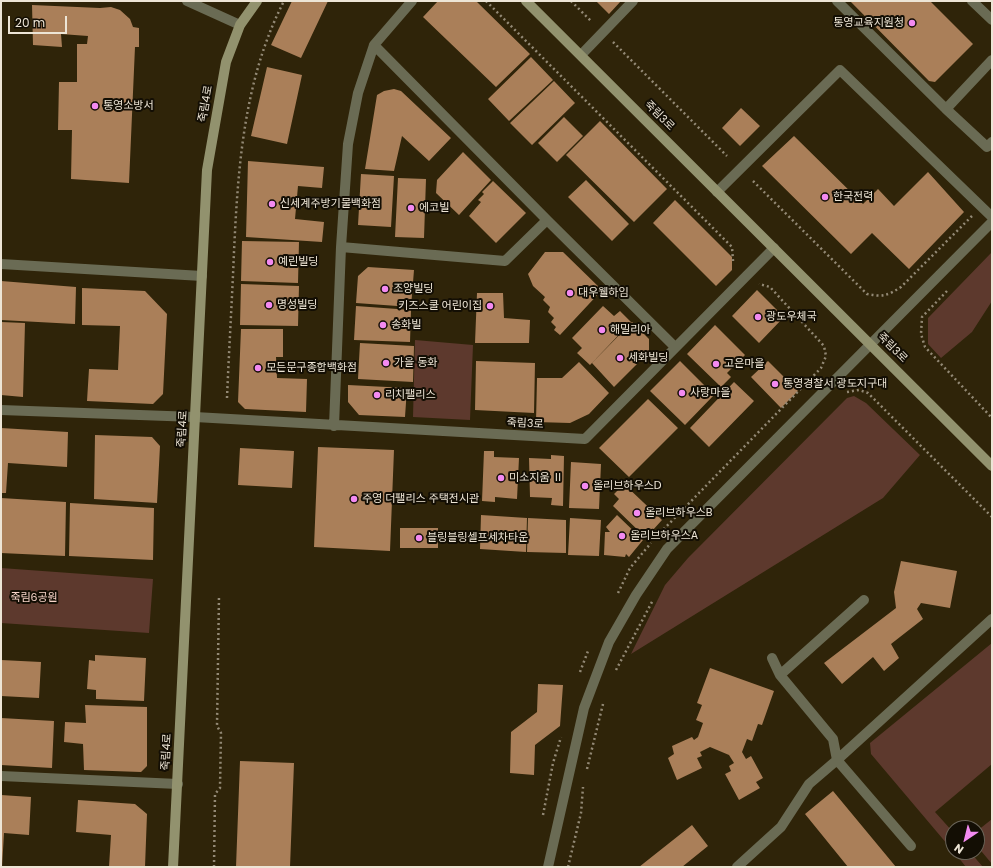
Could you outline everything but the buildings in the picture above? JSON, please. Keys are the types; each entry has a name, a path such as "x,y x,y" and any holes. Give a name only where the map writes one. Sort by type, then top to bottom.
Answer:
{"street":[{"path":"187,1 240,25"},
{"name":"죽림4로","path":"173,867 207,170 226,62 240,25 257,1"},
{"path":"334,426 341,247 348,144 358,93 374,45 412,1"},
{"name":"죽림3로","path":"526,1 992,466"},
{"path":"581,56 633,1"},
{"path":"837,1 946,109 987,147 992,142"},
{"path":"972,1 992,20"},
{"path":"374,45 675,347"},
{"path":"946,109 992,60"},
{"path":"717,192 840,70 992,217"},
{"path":"341,247 505,261 547,220"},
{"path":"548,867 584,708 610,642 636,595 667,549 992,222"},
{"name":"죽림3로","path":"1,410 195,417 585,439 774,248"},
{"path":"1,264 202,276"},
{"path":"780,675 864,600"},
{"path":"737,867 781,827 809,784 992,618"},
{"path":"772,658 780,675 833,739 837,760 911,846"},
{"path":"1,776 178,784"}],"path":[{"path":"227,398 240,163 251,90 270,28 284,1"},
{"path":"486,1 732,247 734,261"},
{"path":"571,1 596,26"},
{"path":"611,41 727,156"},
{"path":"753,181 867,294 880,297 901,287 974,214"},
{"path":"948,290 922,317 921,334 925,347 992,418"},
{"path":"844,395 848,391 859,390 868,393 992,517"},
{"path":"214,867 215,794 220,788 221,733 216,726 219,595"},
{"path":"615,672 655,596"},
{"path":"586,773 604,700"},
{"path":"568,867 581,814 585,780"}],"green space":[{"path":"992,252 992,301 972,332 941,358 928,344 928,318"},
{"path":"415,340 473,345 470,420 413,417"},
{"path":"854,396 866,403 920,455 883,498 631,654 665,585 688,558 847,398"},
{"name":"죽림6공원","path":"1,568 153,579 149,633 1,623"},
{"path":"992,643 992,764 935,812 945,823 945,842 871,754 870,743"},
{"path":"992,819 992,864 985,856 985,825"},
{"path":"960,860 977,860 983,867 966,867"}],"place":[{"name":"통영교육지원청","path":"912,23"},
{"name":"통영소방서","path":"95,106"},
{"name":"한국전력","path":"825,197"},
{"name":"신세계주방기물백화점","path":"272,204"},
{"name":"에코빌","path":"411,208"},
{"name":"예린빌딩","path":"270,262"},
{"name":"조양빌딩","path":"385,289"},
{"name":"대우웰하임","path":"570,293"},
{"name":"명성빌딩","path":"269,305"},
{"name":"키즈스쿨 어린이집","path":"490,306"},
{"name":"광도우체국","path":"758,317"},
{"name":"송화빌","path":"383,325"},
{"name":"해밀리아","path":"602,330"},
{"name":"세화빌딩","path":"620,358"},
{"name":"가을 동화","path":"386,363"},
{"name":"고은마을","path":"716,364"},
{"name":"모든문구종합백화점","path":"258,368"},
{"name":"통영경찰서 광도지구대","path":"775,384"},
{"name":"사랑마을","path":"682,393"},
{"name":"리치팰리스","path":"377,395"},
{"name":"미소지움 Ⅱ","path":"501,478"},
{"name":"올리브하우스D","path":"585,486"},
{"name":"주영 더팰리스 주택전시관","path":"354,499"},
{"name":"올리브하우스B","path":"637,513"},
{"name":"올리브하우스A","path":"622,536"},
{"name":"블링블링셀프세차타운","path":"419,538"}]}
